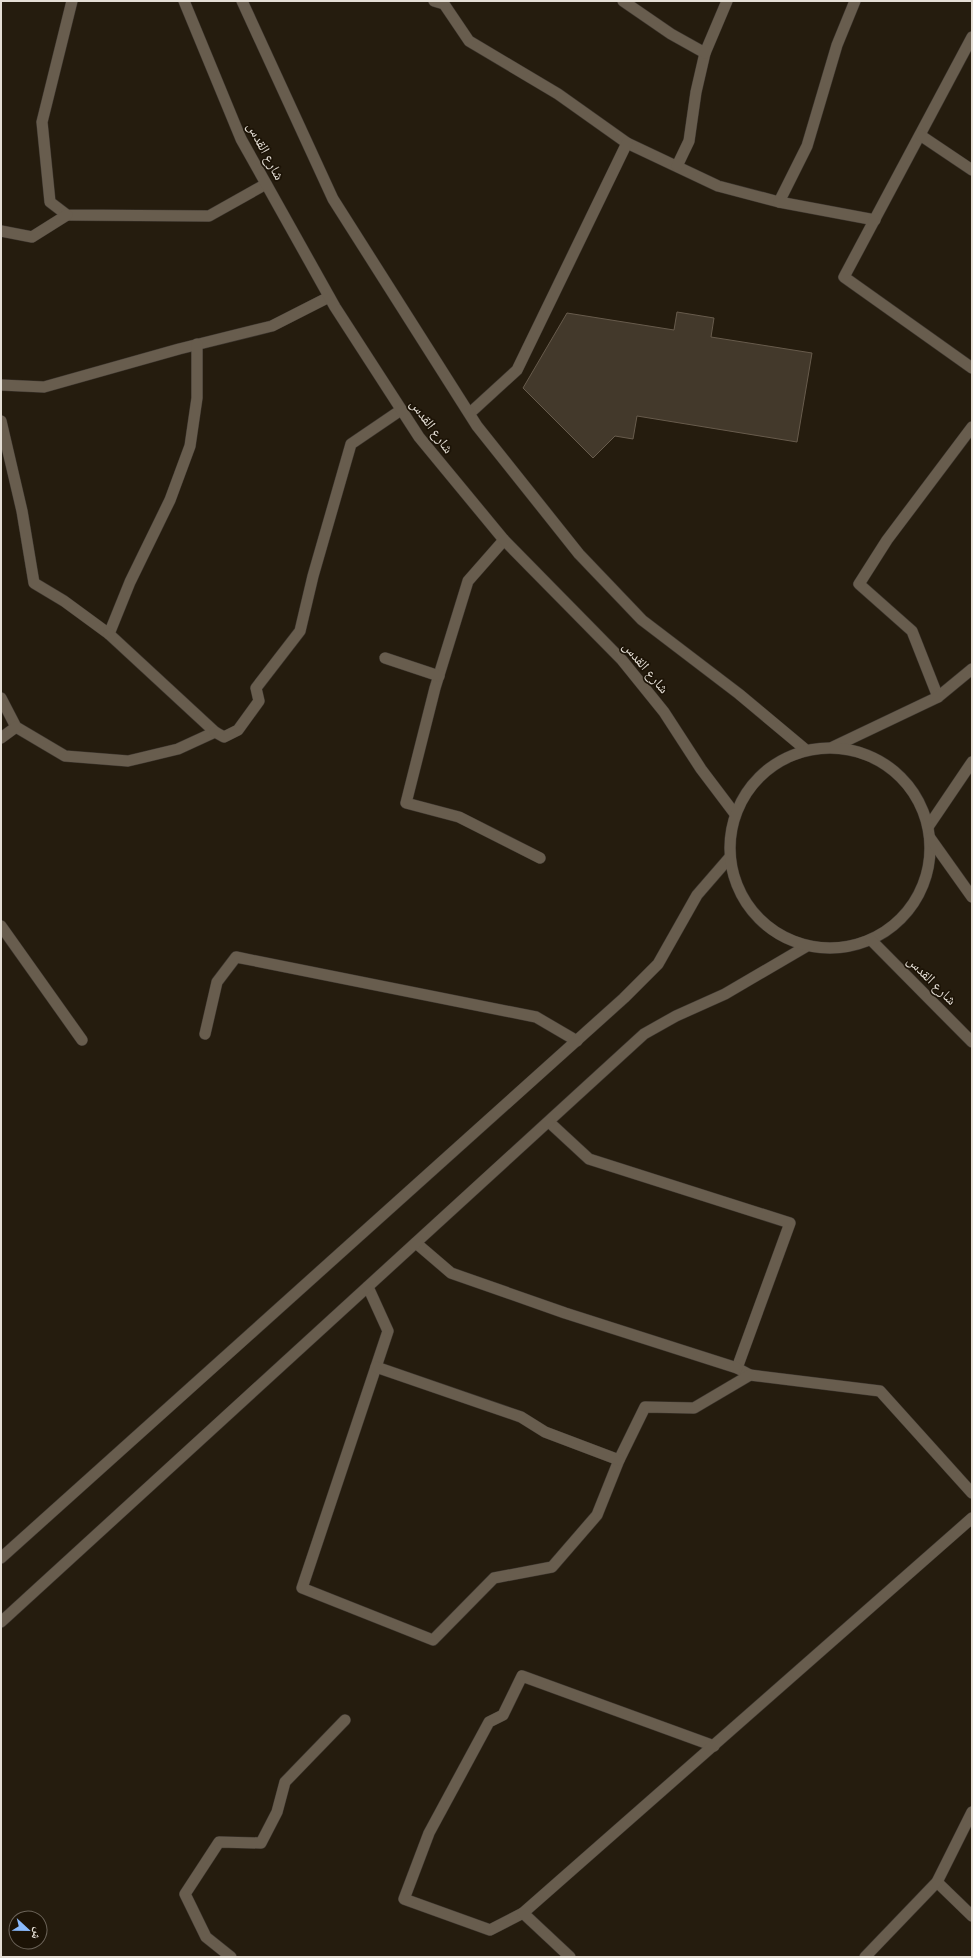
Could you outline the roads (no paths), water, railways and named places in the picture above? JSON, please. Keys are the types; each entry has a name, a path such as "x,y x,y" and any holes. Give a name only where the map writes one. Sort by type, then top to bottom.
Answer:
{"street":[{"path":"67,214 50,202 42,122 72,1"},
{"name":"شارع القدس","path":"184,1 241,139 329,297 418,437 504,540 622,660 664,712 701,769 735,814"},
{"name":"شارع القدس","path":"242,1 333,200 478,426 579,554 642,620 739,694 806,750"},
{"path":"434,1 444,4 468,41 558,94 627,143 718,186 779,202 875,220"},
{"path":"623,1 671,34 705,53"},
{"path":"677,166 689,141 696,92 705,53 727,1"},
{"path":"779,202 807,146 837,45 855,1"},
{"path":"972,36 844,277 972,368"},
{"path":"920,135 972,170"},
{"path":"470,413 517,370 627,143"},
{"path":"1,231 32,237 67,214 209,216 266,184"},
{"path":"1,385 44,387 197,344 272,326 329,297"},
{"path":"109,634 130,582 170,500 190,446 197,398 197,344"},
{"path":"1,422 2,433 22,511 34,583 64,601 109,634 215,732 224,737 238,730 259,700 256,688 300,631 313,576 351,444 401,410"},
{"path":"938,696 912,631 859,584 887,540 972,427"},
{"path":"504,540 468,581 439,676 406,803 459,817 540,858"},
{"path":"386,658 439,676"},
{"path":"832,747 938,696 972,669"},
{"path":"1,698 16,726 65,756 128,761 178,748 215,732"},
{"path":"1,738 16,726"},
{"path":"972,762 929,832 929,863 922,887 913,904 892,927 871,940 850,947 829,949 808,946 784,938 763,924 744,899 735,882 730,857 729,842 735,814 747,792 763,774 783,759 806,750 832,747 859,752 883,763 904,780 919,802 929,832 972,897"},
{"path":"1,1558 624,998 658,964 697,895 730,857"},
{"path":"1,926 82,1040"},
{"name":"شارع القدس","path":"871,940 972,1042"},
{"path":"1,1622 644,1034 676,1016 725,994 808,946"},
{"path":"205,1034 217,982 236,957 536,1017 577,1041"},
{"path":"549,1122 589,1159 790,1223 736,1368"},
{"path":"416,1243 451,1273 565,1313 736,1368 750,1375 880,1390 972,1493"},
{"path":"368,1287 388,1331 302,1588 433,1640 494,1578 552,1567 597,1514 619,1460 645,1407 694,1408 750,1375"},
{"path":"376,1367 521,1417 545,1432 619,1460"},
{"path":"714,1746 522,1676 503,1715 489,1722 428,1833 404,1898 490,1930 523,1913 714,1746 972,1518"},
{"path":"231,1957 206,1937 185,1894 219,1842 261,1843 277,1812 285,1782 345,1720"},
{"path":"865,1957 937,1882 972,1812"},
{"path":"937,1882 972,1916"},
{"path":"523,1913 570,1957"}]}
